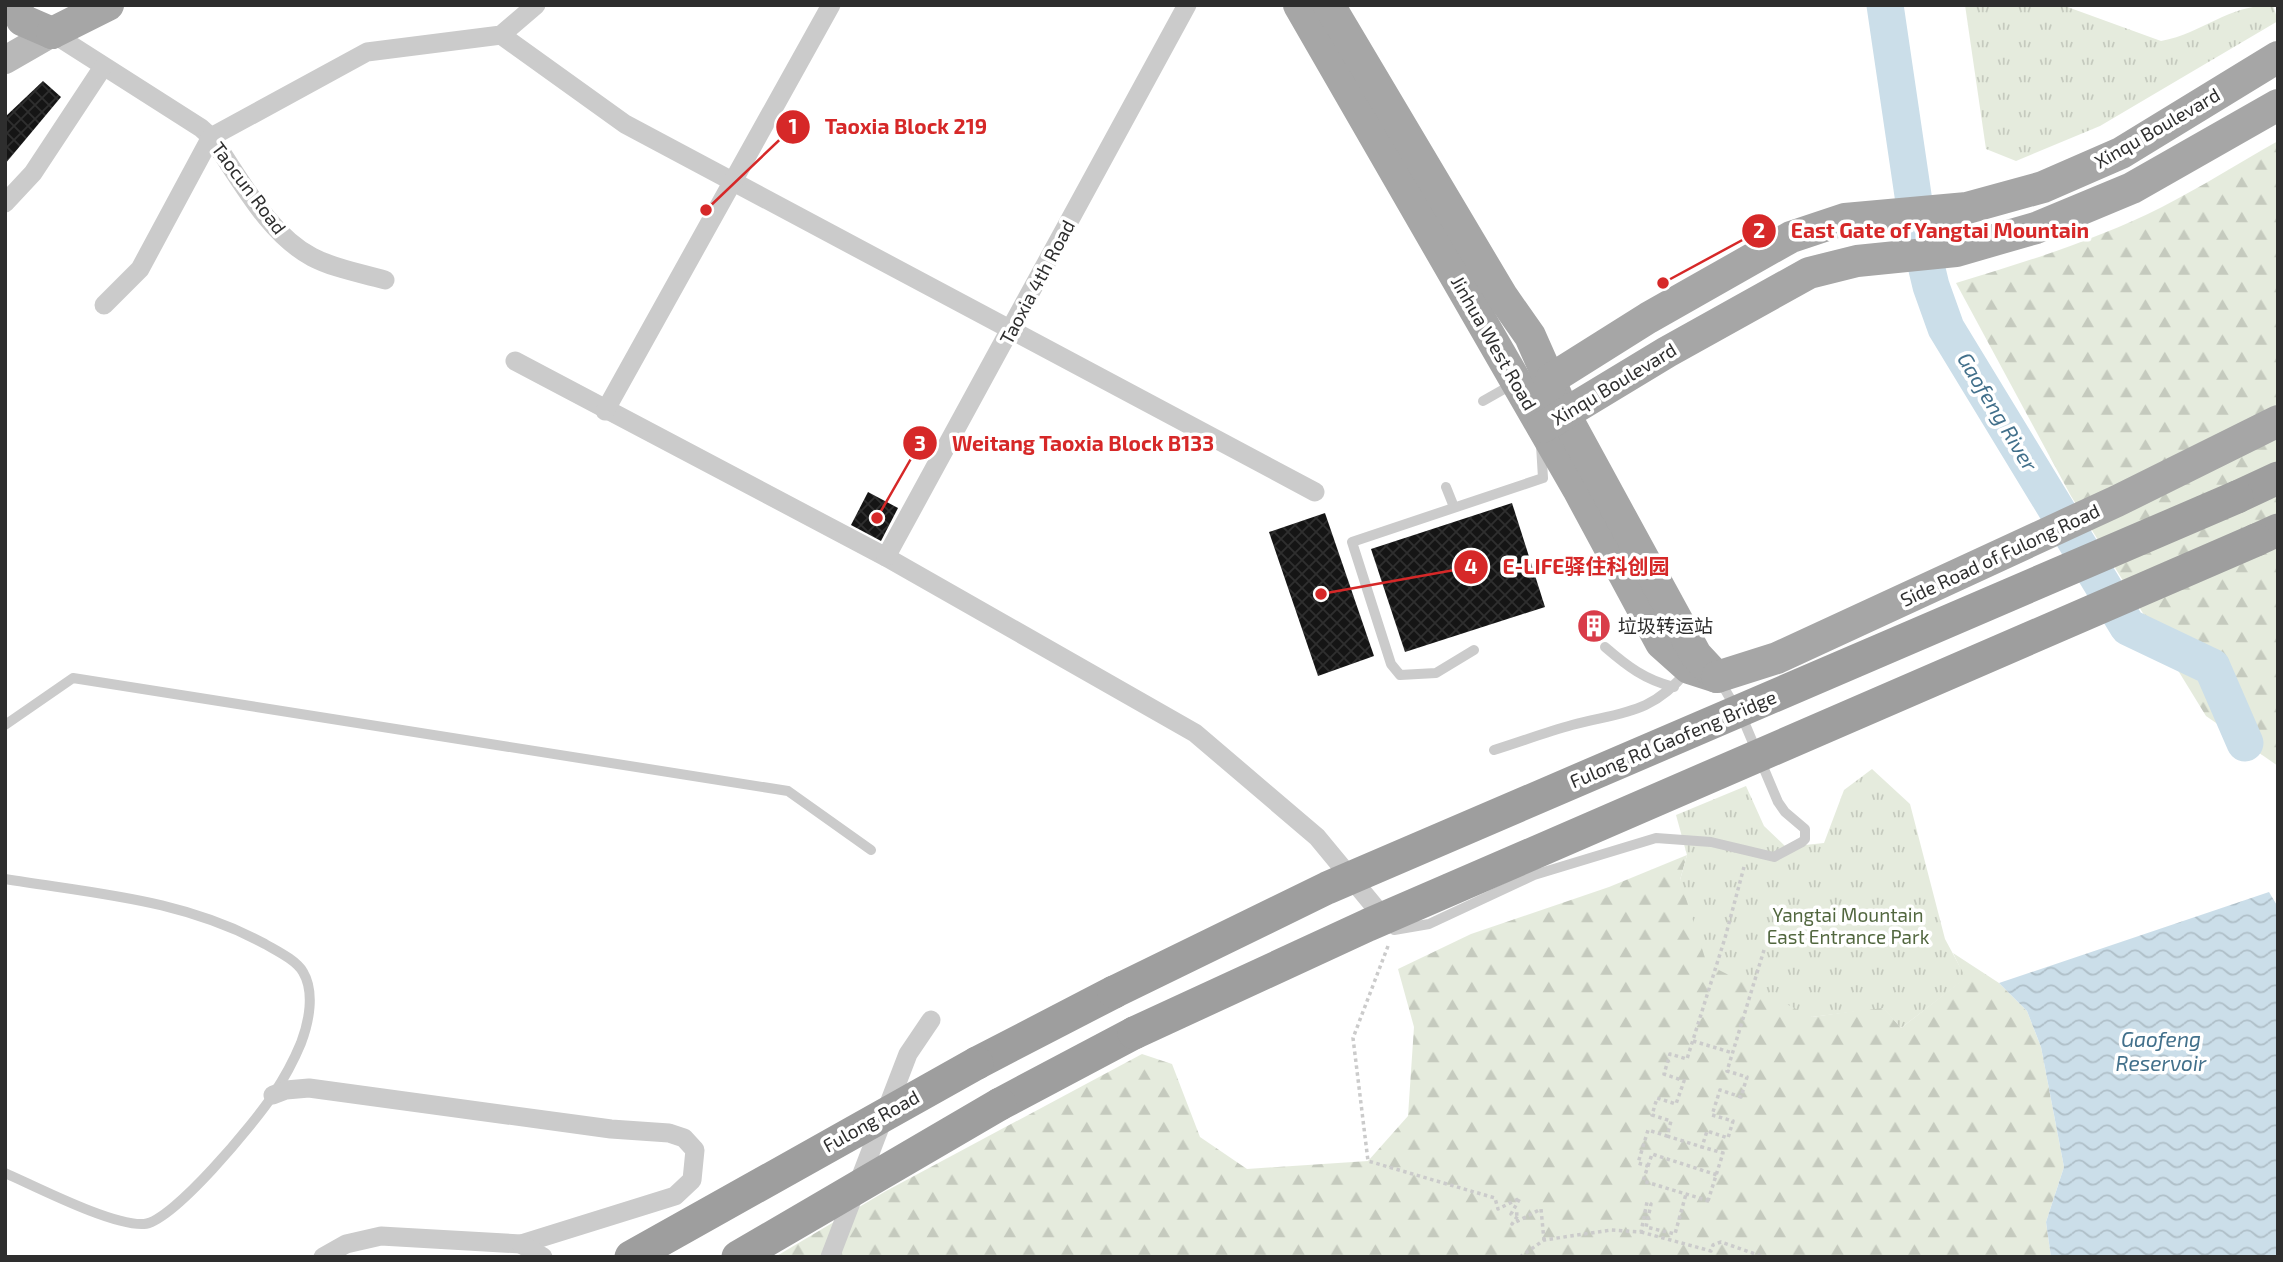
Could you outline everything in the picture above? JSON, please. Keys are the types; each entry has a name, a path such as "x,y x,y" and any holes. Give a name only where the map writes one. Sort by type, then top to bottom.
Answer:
{"highway":[{"name":"Fulong Rd Gaofeng Bridge","path":"1114,992 1327,888 2278,478"},
{"path":"738,1257 1000,1104 1134,1033 1368,925 2267,535"},
{"name":"Fulong Road","path":"631,1257 977,1063 1114,992"}],"main road":[{"path":"5,60 34,15 108,5"},
{"name":"Jinhua West Road","path":"1298,5 1517,382 1554,421 1661,643 1693,677"},
{"name":"Jinhua West Road","path":"1329,5 1495,285 1530,335 1551,379"},
{"name":"Xinqu Boulevard","path":"2278,57 2121,153 2082,171 2004,200 1947,210 1845,219 1791,237 1648,318 1551,379 1554,421 1667,352 1809,274 1835,265 1956,251 2036,228 2109,198 2190,157 2278,105"},
{"path":"1648,318 1667,352"},
{"name":"Side Road of Fulong Road","path":"1693,677 1777,658 2117,500 2278,421"}],"street":[{"path":"104,305 140,269 211,137 367,52 501,35 536,5"},
{"path":"606,411 831,5"},
{"name":"Taoxia 4th Road","path":"886,558 1187,5"},
{"name":"Taocun Road","path":"34,15 103,67 211,137 271,222 290,243 341,268 385,280"},
{"path":"501,35 625,124 1315,492"},
{"path":"5,203 33,173 103,67"},
{"path":"515,361 886,558 1195,733 1317,837 1394,930"},
{"path":"830,1257 908,1054 931,1020"},
{"path":"273,1095 286,1090 309,1088 611,1129 669,1133 684,1138 695,1150 692,1180 675,1196 521,1244 381,1236 346,1244 323,1257"},
{"path":"521,1244 543,1257"}],"lane":[{"path":"1483,401 1517,382"},
{"path":"1474,650 1436,673 1400,675 1391,664 1352,542 1543,478 1554,421"},
{"path":"1446,487 1454,507"},
{"path":"1605,647 1628,667 1652,682 1693,677"},
{"path":"1494,750 1576,724 1633,712 1693,677"},
{"path":"1394,930 1429,924 1534,875 1656,838 1711,842 1774,857 1802,842 1805,839 1805,829 1785,812 1778,802 1749,733 1693,677"},
{"path":"5,725 73,678 788,791 871,850"},
{"path":"5,879 170,905 228,924 282,954 303,970 310,988 309,1017 300,1045 273,1095 201,1182 170,1212 145,1224 117,1220 5,1173"}],"path":[{"path":"1667,1136 1671,1121 1652,1115 1657,1098 1676,1104 1684,1081 1664,1074 1670,1054 1687,1059 1744,866"},
{"path":"1394,930 1353,1038 1368,1161 1495,1198 1499,1209 1520,1198 1511,1214 1519,1214 1512,1224 1541,1209 1545,1240"},
{"path":"1702,1147 1707,1131 1728,1138 1733,1121 1712,1115 1720,1090 1741,1097 1747,1077 1727,1071 1764,950"},
{"path":"1693,1041 1733,1053"},
{"path":"1648,1166 1638,1163 1648,1130 1723,1153 1717,1175 1708,1201 1643,1181 1648,1166 1652,1154 1717,1175"},
{"path":"1641,1232 1647,1202 1651,1203 1646,1227 1675,1234 1686,1194"},
{"path":"1520,1257 1545,1240 1619,1230 1641,1232 1711,1251 1713,1245 1721,1242 1761,1256"}],"green space":[{"path":"1965,5 2062,5 2161,41 2257,6 2273,5 2278,21 2100,126 2016,161 1986,149"},
{"path":"2278,141 2278,766 2206,716 2071,496 1956,283 2060,250 2137,219"},
{"name":"Yangtai Mountain East Entrance Park","path":"1872,769 1910,804 1945,939 1966,978 1901,1028 1883,1008 1812,1017 1707,964 1680,880 1687,855 1676,815 1746,786 1764,826 1786,847 1824,843 1844,790"},
{"path":"1687,855 1680,880 1812,1017 1883,1007 1901,1028 1965,978 1953,953 1999,983 2027,1011 2041,1047 2064,1167 2046,1222 2051,1257 775,1257 886,1191 1142,1054 1172,1064 1200,1137 1247,1169 1368,1161 1408,1116 1414,1027 1398,969 1471,934 1609,887"}],"water":[{"name":"Gaofeng Reservoir","path":"2269,892 2278,907 2278,1257 2051,1257 2046,1222 2064,1167 2041,1047 2027,1011 1999,983"}],"building":[{"path":"43,81 61,97 5,164 5,117"},
{"path":"868,492 898,508 881,541 851,525"},
{"path":"1512,503 1545,607 1405,652 1371,549"},
{"path":"1325,513 1374,656 1318,676 1269,532"},
{"name":"垃圾转运站","path":"1597,611 1609,632 1592,643 1579,622"}],"waterway":[{"name":"Gaofeng River","path":"1885,5 1919,236 1931,286 1946,328 2128,627 2212,667 2245,743"}],"place":[{"name":"Taoxia Block 219","path":"706,210"},
{"name":"East Gate of Yangtai Mountain","path":"1663,283"},
{"name":"Weitang Taoxia Block B133","path":"877,518"},
{"name":"E-LIFE驿住科创园","path":"1321,594"},
{"name":"垃圾转运站","path":"1594,626"}]}
